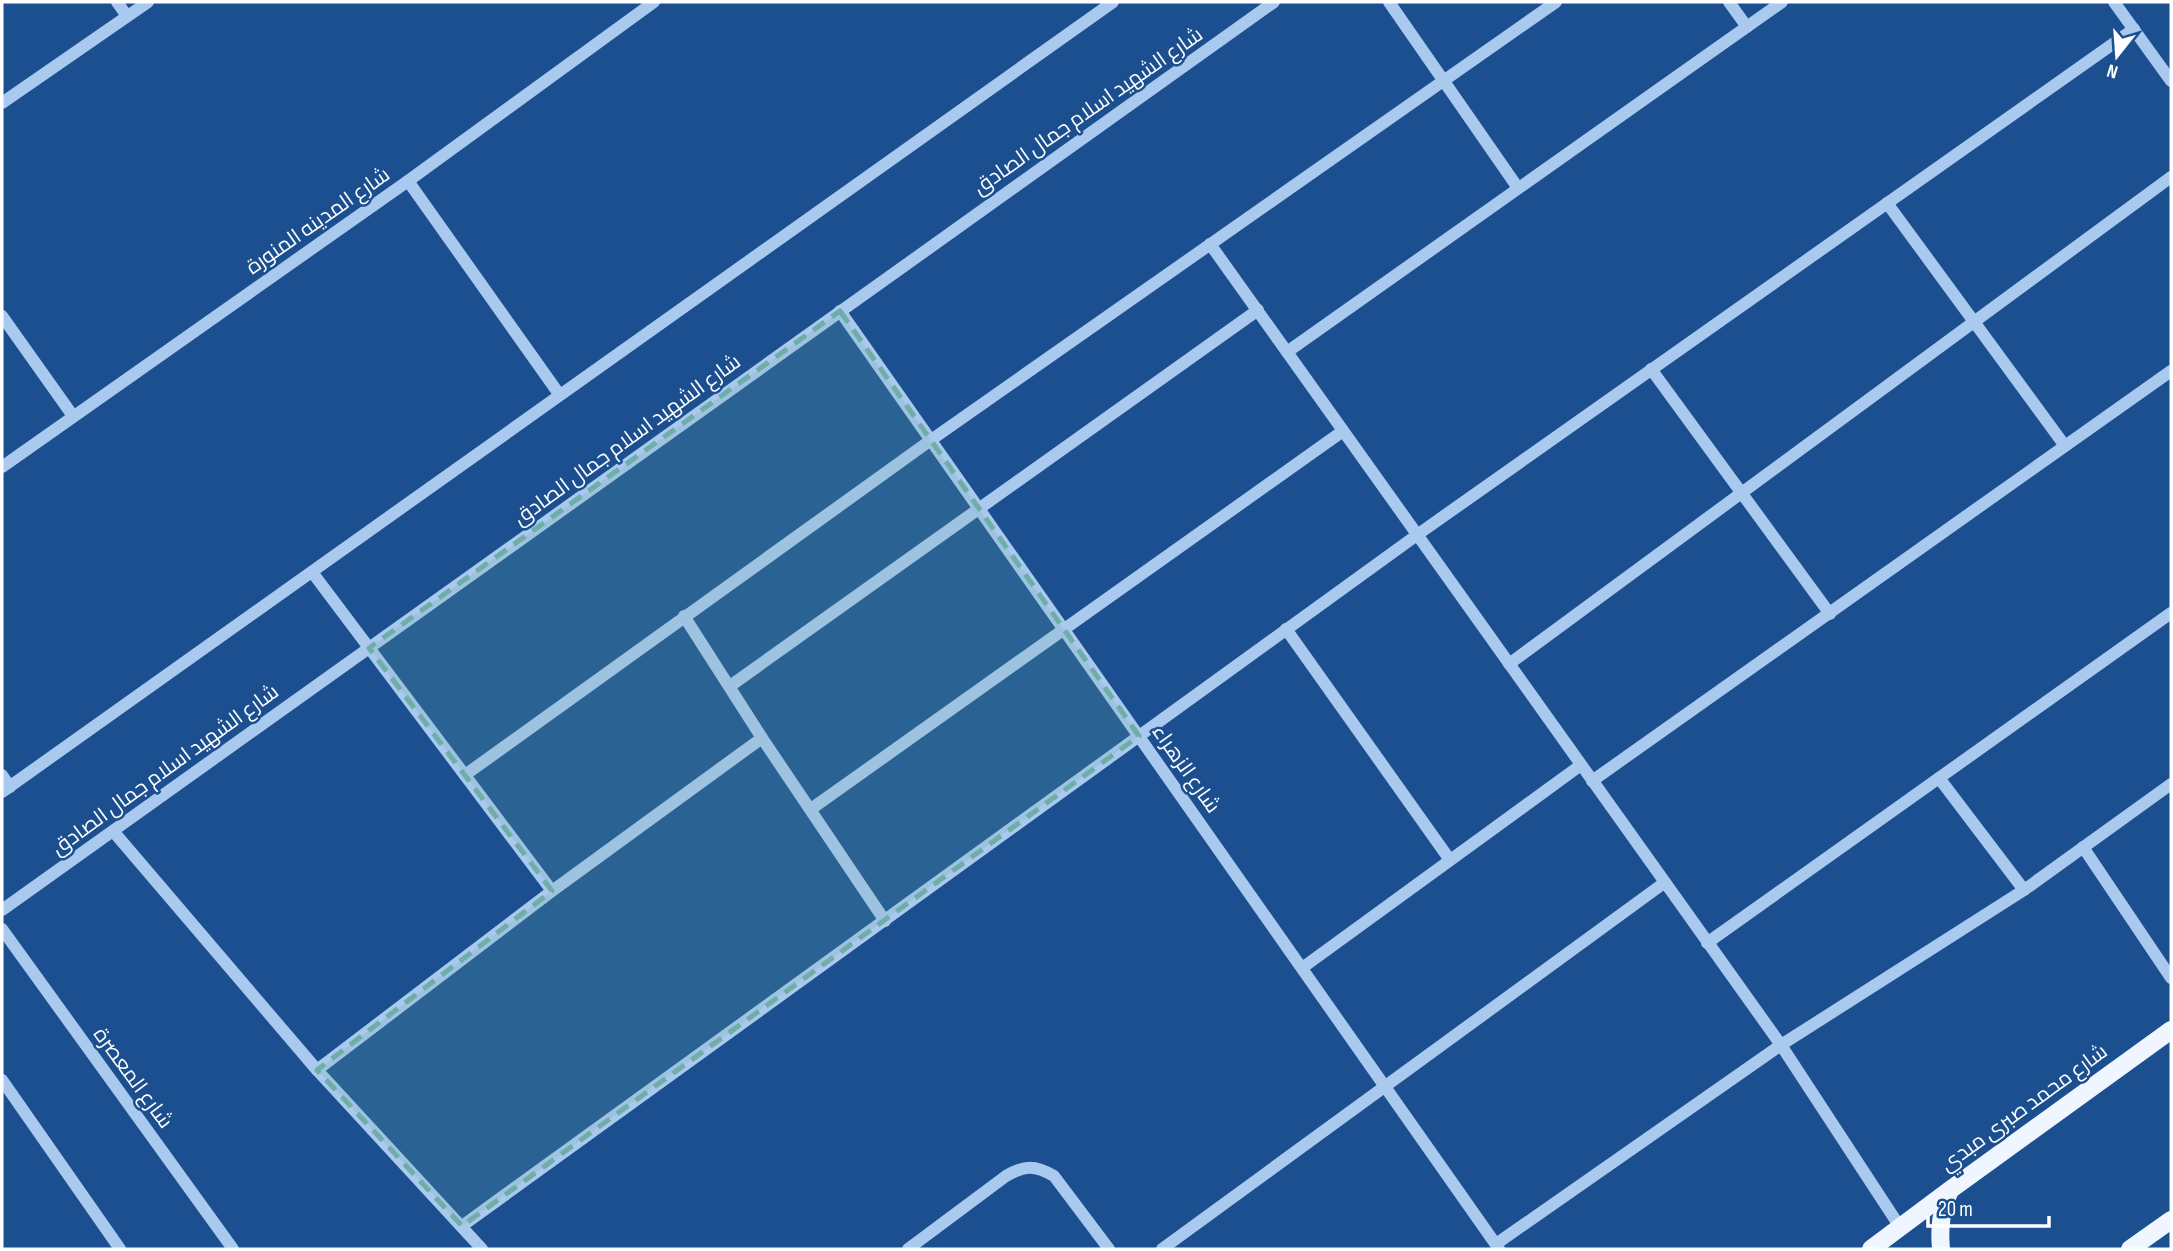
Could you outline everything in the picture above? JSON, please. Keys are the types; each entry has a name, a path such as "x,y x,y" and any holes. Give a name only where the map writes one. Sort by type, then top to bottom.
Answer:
{"main road":[{"name":"شارع محمد صبرى مبدي","path":"1871,1249 2171,1030"},
{"path":"1941,1249 1939,1229 1942,1209 1950,1190"},
{"path":"2130,1249 2171,1220"}],"street":[{"path":"117,2 127,16"},
{"path":"2,103 148,2"},
{"name":"شارع المدينه المنورة","path":"2,467 408,181 654,2"},
{"path":"2,775 6,789 1113,2"},
{"name":"شارع الشهيد اسلام جمال الصادق","path":"2,910 1274,2"},
{"path":"1389,2 1518,188"},
{"path":"465,775 930,440 1556,2"},
{"path":"1729,2 1747,27"},
{"path":"1287,352 1782,2"},
{"path":"2114,2 2171,81"},
{"path":"462,1226 1417,535 2134,29"},
{"path":"1508,664 2171,177"},
{"path":"408,181 559,394"},
{"path":"1888,203 2065,446"},
{"path":"1210,244 1781,1045 1900,1227"},
{"path":"730,686 1258,310"},
{"name":"شارع الزهراء","path":"840,311 1497,1247"},
{"path":"2,316 73,416"},
{"path":"1651,369 1830,614"},
{"path":"1592,781 2171,370"},
{"path":"811,809 1343,430"},
{"path":"312,572 552,891"},
{"path":"1707,943 2171,613"},
{"path":"684,616 885,921"},
{"path":"1286,629 1450,860"},
{"path":"317,1070 552,891 762,738"},
{"path":"1302,968 1581,765"},
{"path":"1939,778 2024,890"},
{"path":"1497,1247 1781,1045 2024,890 2171,784"},
{"path":"113,831 317,1070 482,1249"},
{"path":"2083,847 2171,978"},
{"path":"1162,1249 1664,883"},
{"name":"شارع المعصرة","path":"2,929 233,1249"},
{"path":"2,1080 120,1249"},
{"path":"908,1249 1006,1176 1030,1167 1042,1169 1054,1176 1109,1249"}],"highlighted area":[{"path":"840,311 1139,736 462,1226 317,1070 552,891 369,648"}]}
